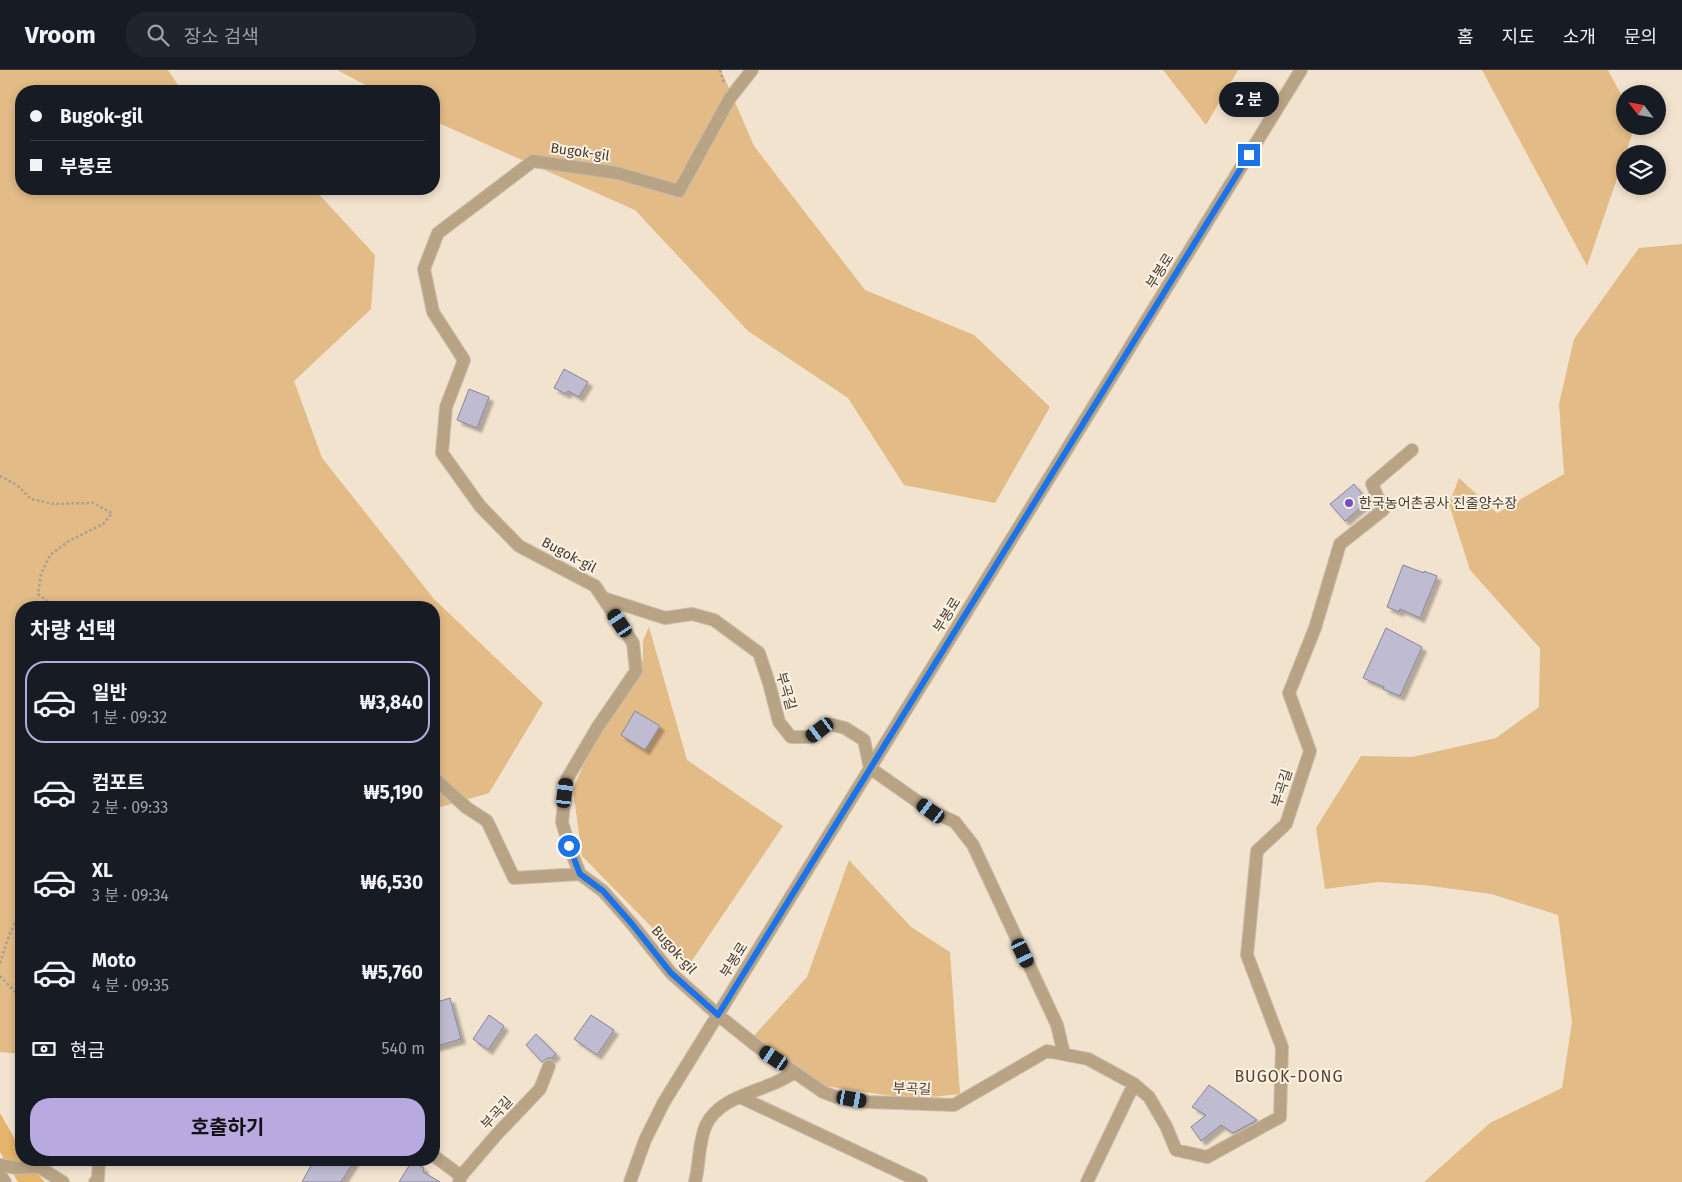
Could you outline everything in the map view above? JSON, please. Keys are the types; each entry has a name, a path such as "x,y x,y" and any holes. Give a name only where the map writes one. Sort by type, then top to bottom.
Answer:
{"street":[{"name":"Bugok-gil","path":"752,70 730,98 679,191 617,173 533,161 438,234 424,268 433,312 464,360 446,407 442,453 480,506 519,546 595,586 633,643 636,671 597,728 567,779 562,822 580,874 603,891 671,973 718,1015 758,1047 794,1072"},
{"name":"부봉로","path":"630,1182 645,1140 664,1102 1301,70"},
{"name":"부곡길","path":"794,1072 823,1092 836,1097 868,1102 954,1105 1047,1051 1064,1054 1088,1059 1134,1084 1149,1097 1166,1126 1176,1150 1207,1157 1280,1117 1282,1047 1247,955 1257,851 1286,824 1310,751 1289,693 1315,628 1340,544 1383,510 1372,484 1412,450"},
{"name":"부곡길","path":"603,598 665,618 692,614 714,620 758,653 769,683 779,722 791,737 812,737 829,724 845,728 864,740 870,768"},
{"path":"870,768 931,811 955,822 973,845 1057,1026 1064,1054"},
{"path":"440,783 467,808 487,821 514,878 580,874"},
{"name":"부곡길","path":"440,1161 460,1179 498,1133 540,1089 549,1066"},
{"path":"695,1182 702,1138 707,1123 715,1112 740,1096 772,1085 794,1072"},
{"path":"1087,1182 1134,1084"},
{"path":"740,1096 921,1182"},
{"path":"0,1165 17,1168 39,1167 63,1182"},
{"path":"94,1182 98,1179 99,1166"},
{"path":"0,1175 5,1182"}],"path":[{"path":"0,476 17,485 31,499 54,504 93,503 112,513 102,524 69,541 50,555 41,574 38,594 47,601"},
{"path":"0,963 15,923"},
{"path":"0,976 15,992"}],"shaded area":[{"path":"0,70 168,70 178,85 15,85 15,195 320,195 375,255 371,309 294,381 322,458 436,601 15,601 15,1053 0,1052"},
{"path":"337,70 721,70 754,146 865,290 974,335 1050,407 995,503 904,485 848,398 748,331 635,210 440,124 440,85 366,85"},
{"path":"1163,70 1238,70 1206,125"},
{"path":"1482,70 1608,70 1616,85 1616,135 1632,135 1628,145 1616,145 1616,181 1587,266"},
{"path":"1682,244 1682,1182 1424,1182 1490,1123 1562,1088 1572,1022 1558,915 1491,894 1423,885 1378,882 1325,889 1316,828 1361,756 1412,757 1496,738 1539,707 1540,648 1470,570 1449,504 1459,478 1497,513 1564,474 1559,404 1574,339 1639,248"},
{"path":"440,605 543,703 489,793 440,807"},
{"path":"649,627 687,760 783,826 689,965 582,856 573,789 595,738 635,685 643,659 643,640"},
{"path":"849,860 911,927 950,952 960,1094 913,1099 824,1086 751,1039 807,977"},
{"path":"0,1113 15,1139 15,1166 30,1166 45,1182 18,1182 0,1152"}],"building":[{"path":"564,369 588,382 579,397 568,391 566,394 554,388"},
{"path":"469,389 489,397 477,428 457,420"},
{"name":"한국농어촌공사 진줄양수장","path":"1354,484 1368,501 1345,521 1330,504"},
{"path":"1403,565 1437,576 1420,618 1400,609 1399,612 1387,607"},
{"path":"1386,628 1422,647 1400,696 1363,678"},
{"path":"635,711 660,726 645,750 621,735"},
{"path":"450,998 461,1039 440,1045 440,1001"},
{"path":"489,1015 504,1026 488,1050 473,1039"},
{"path":"591,1015 614,1030 597,1055 574,1039"},
{"path":"536,1034 556,1054 552,1058 547,1058 542,1062 526,1045"},
{"path":"1209,1085 1257,1120 1233,1133 1221,1125 1201,1141 1191,1127 1206,1115 1192,1107"},
{"path":"311,1166 351,1166 341,1182 302,1182"},
{"path":"409,1166 421,1166 424,1168 423,1172 440,1182 399,1182"}],"place":[{"name":"한국농어촌공사 진줄양수장","path":"1349,503"}],"district":[{"name":"BUGOK-DONG","path":"1289,1076"}],"route":[{"path":"569,846 580,874 603,891 671,973 718,1015 1249,155"}]}
